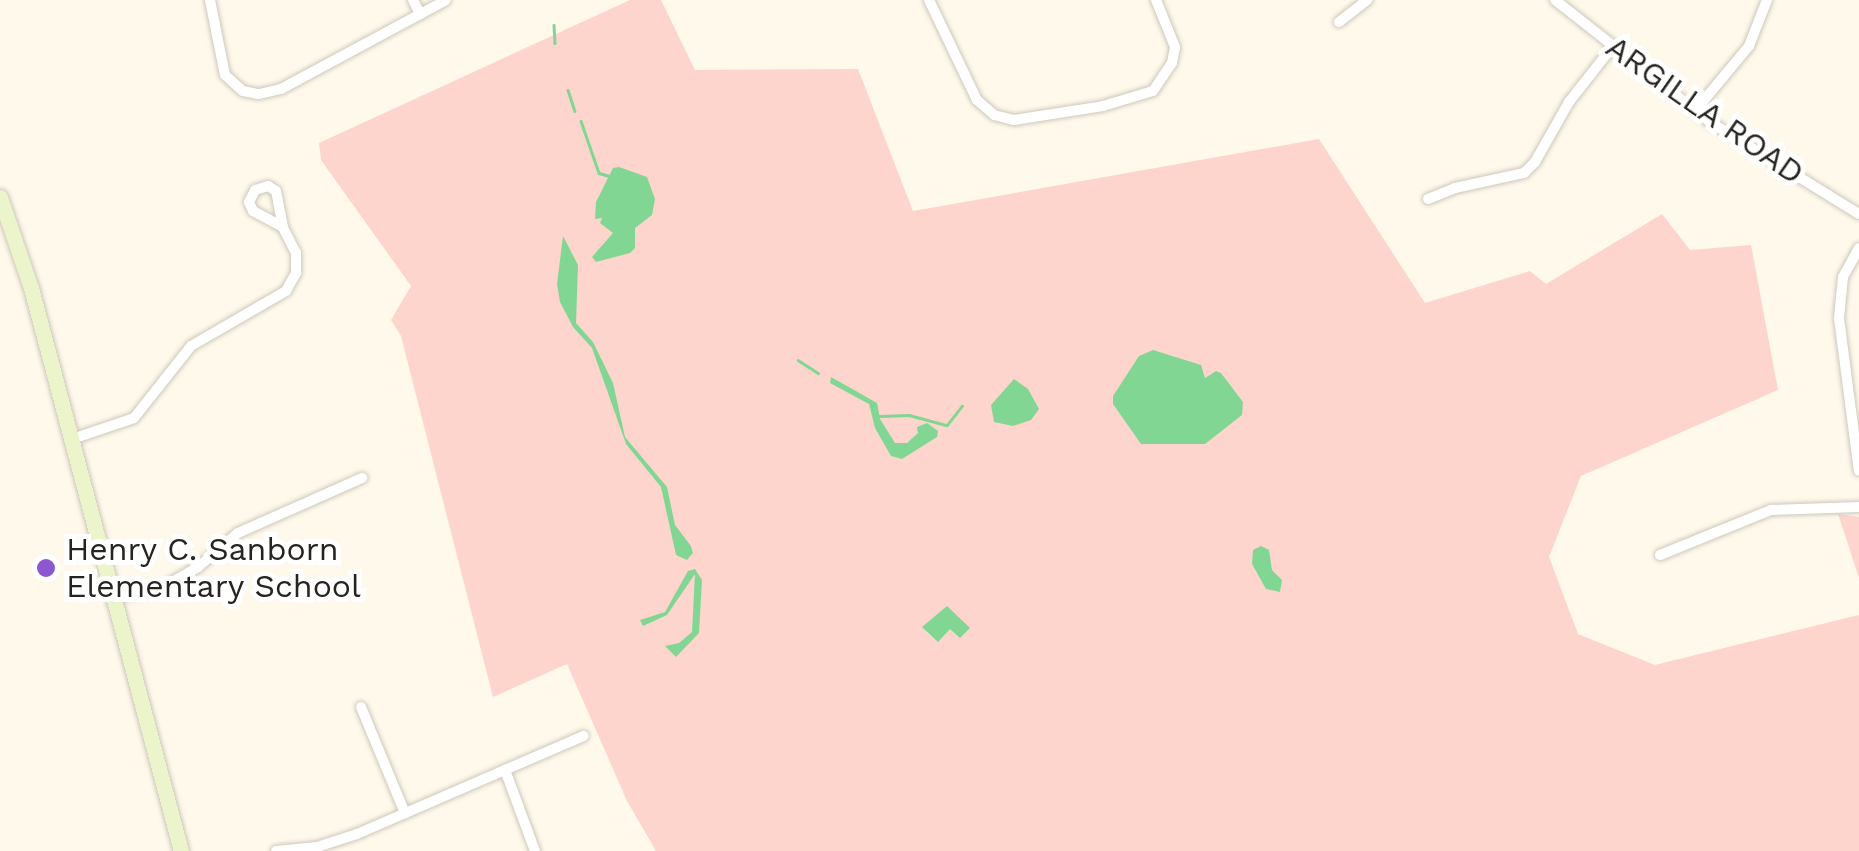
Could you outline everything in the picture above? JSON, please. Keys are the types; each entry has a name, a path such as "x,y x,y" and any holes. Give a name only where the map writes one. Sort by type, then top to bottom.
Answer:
{"main road":[{"path":"0,198 31,288 181,851"}],"street":[{"path":"210,0 225,75 243,91 259,94 282,89 446,0"},
{"path":"413,0 420,14"},
{"path":"929,0 977,100 994,114 1014,120 1118,103 1153,91 1172,64 1174,47 1156,0"},
{"path":"1339,22 1367,0"},
{"name":"ARGILLA ROAD","path":"1555,0 1695,111 1859,214"},
{"path":"1695,111 1749,46 1768,0"},
{"path":"1428,198 1524,173 1536,162 1569,102 1613,46"},
{"path":"72,439 134,418 191,346 286,291 296,273 297,260 283,227"},
{"path":"1859,248 1843,277 1839,318 1859,472"},
{"path":"114,597 162,588 198,567 238,534 362,478"},
{"path":"1660,555 1771,510 1859,507"},
{"path":"360,707 405,813"},
{"path":"276,851 317,847 584,736"},
{"path":"504,770 535,851"}],"shaded area":[{"path":"630,0 661,0 695,70 858,69 913,211 1319,139 1425,303 1530,271 1546,284 1662,214 1690,250 1751,245 1778,390 1581,476 1549,557 1578,634 1655,665 1859,615 1859,851 656,851 627,801 567,664 493,697 401,336 391,320 411,286 321,160 319,143"},
{"path":"613,168 647,177 655,199 652,215 635,228 635,248 630,253 596,262 592,257 613,233 600,223 602,218 595,219 596,202"},
{"path":"563,236 578,265 576,323 593,342 613,383 625,437 667,487 675,525 693,553 687,560 676,555 661,487 626,444 592,348 573,327 560,302 557,284"},
{"path":"1153,350 1201,365 1205,378 1216,371 1221,373 1243,402 1242,415 1205,444 1141,444 1113,404 1113,396 1139,356"},
{"path":"831,377 877,403 880,419 895,443 907,443 918,433 917,427 927,423 938,431 937,437 902,459 891,456 875,428 869,404 830,383"},
{"path":"1014,379 1028,389 1039,409 1031,420 1013,426 994,422 991,405"},
{"path":"1838,514 1859,517 1859,578"},
{"path":"1261,546 1269,550 1272,570 1282,580 1280,592 1266,589 1252,564 1253,550"},
{"path":"695,569 702,580 699,633 676,657 665,646 679,643 692,632 695,574 667,615 643,626 640,620 665,612 688,571"},
{"path":"947,606 970,628 960,638 950,629 938,642 922,627"}],"waterway":[{"path":"554,25 555,43"},
{"path":"568,90 575,111"},
{"path":"581,121 599,173 613,177"},
{"path":"798,360 818,373"},
{"path":"879,416 909,415 947,425 962,406"}],"place":[{"name":"Henry C. Sanborn Elementary School","path":"46,568"}]}
